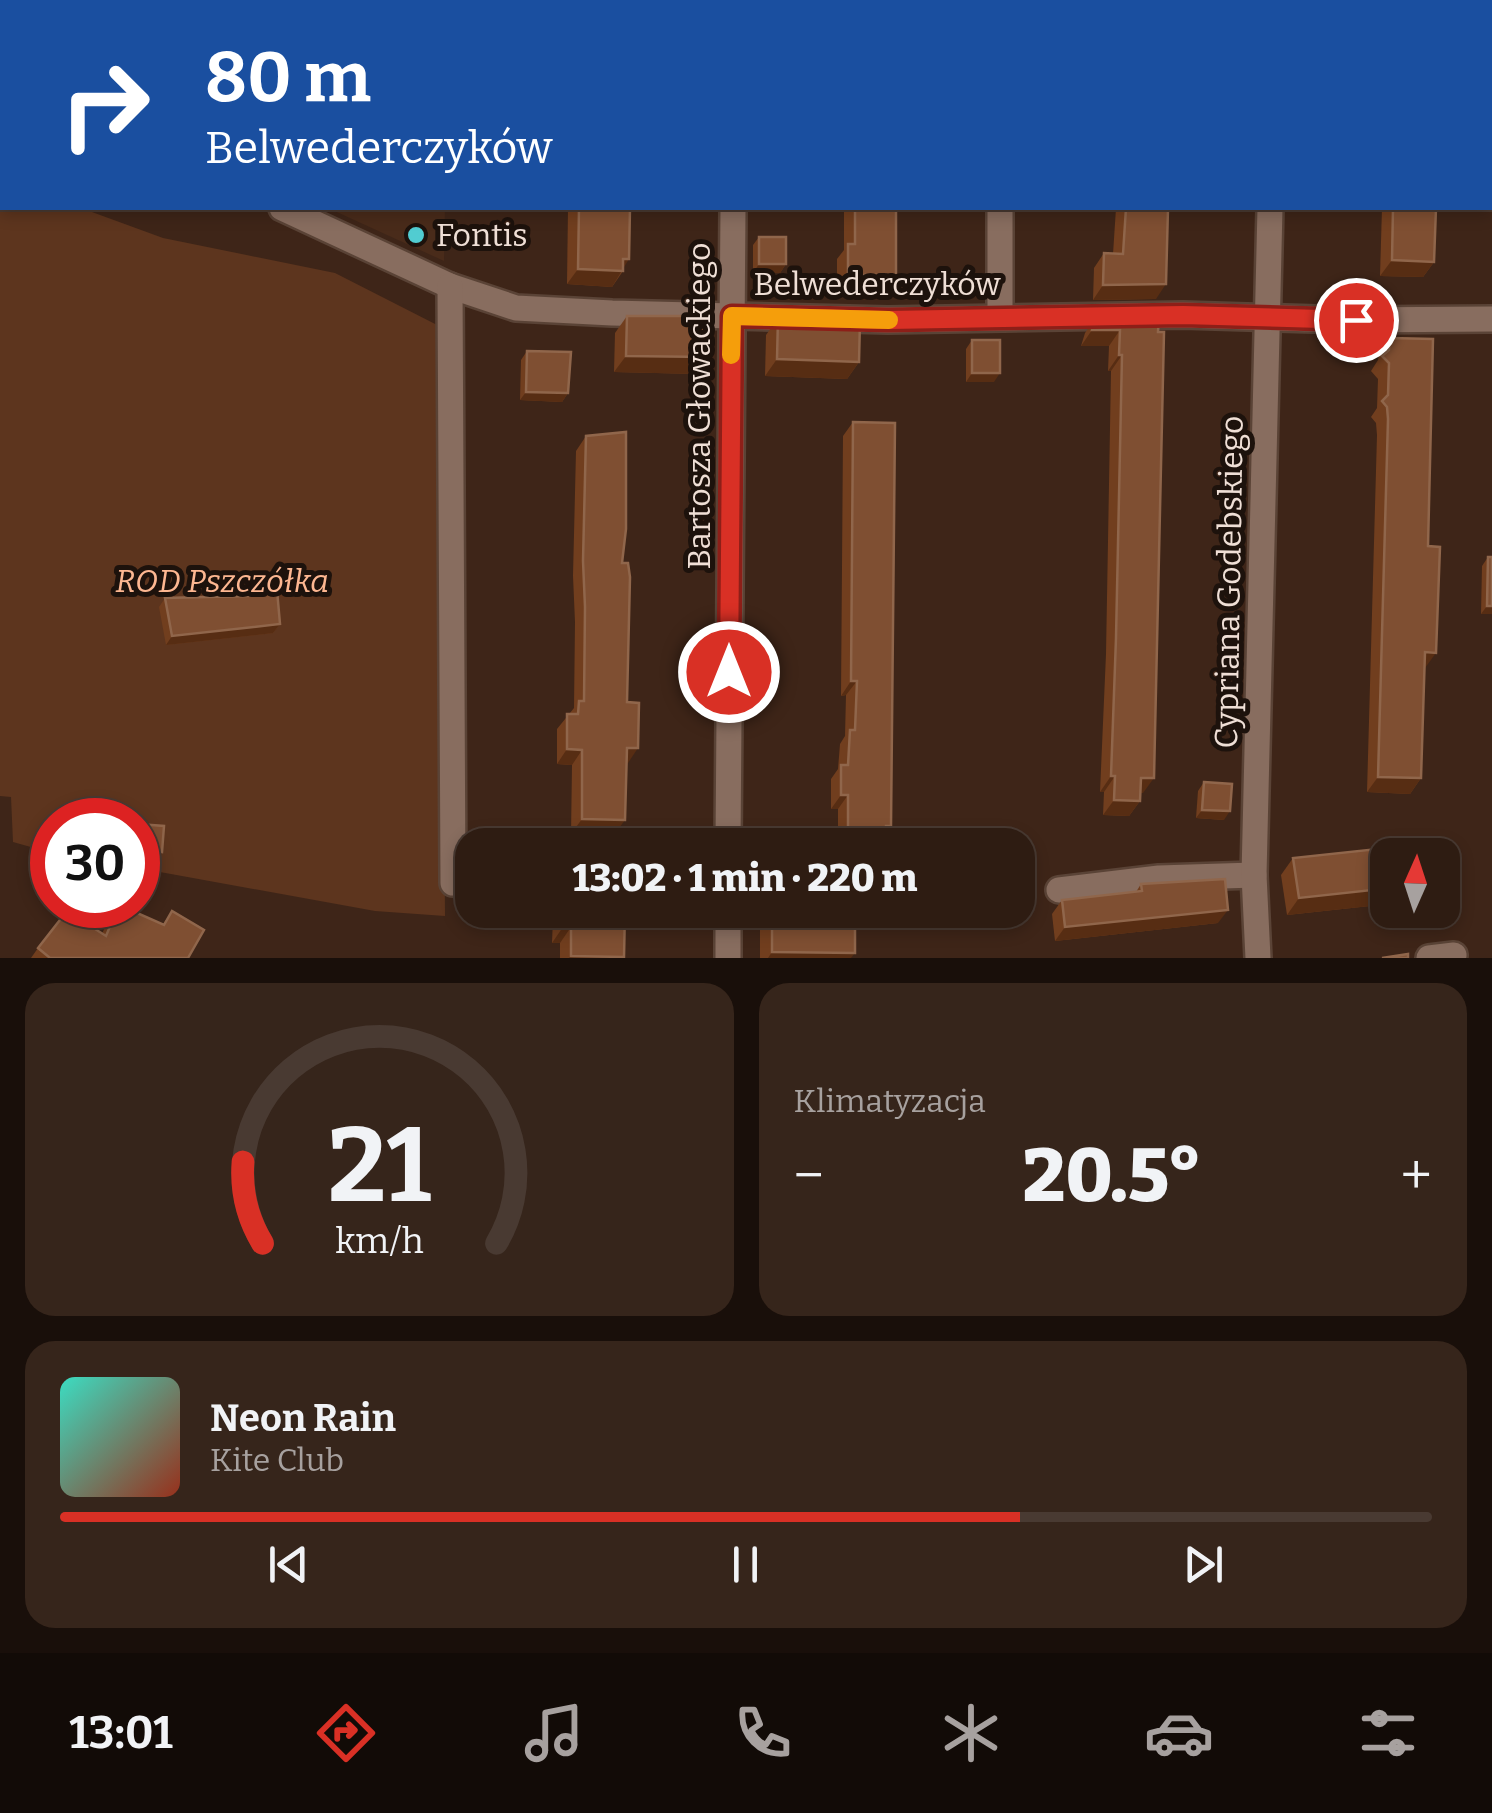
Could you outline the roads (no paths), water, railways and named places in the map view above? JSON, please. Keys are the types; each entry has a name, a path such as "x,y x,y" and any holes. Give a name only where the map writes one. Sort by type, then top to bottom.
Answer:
{"street":[{"name":"Belwederczyków","path":"286,210 450,286 516,308 559,312 888,320 1183,315 1492,319"},
{"name":"Bartosza Głowackiego","path":"728,828 732,210"},
{"path":"1000,210 1000,317"},
{"name":"Cypriana Godebskiego","path":"1258,958 1254,875 1270,210"},
{"path":"450,286 453,883"},
{"path":"1059,890 1159,878 1254,875"},
{"path":"728,928 728,958"}],"place":[{"name":"Fontis","path":"416,235"}],"park label":[{"name":"ROD Pszczółka","path":"222,581"}]}
